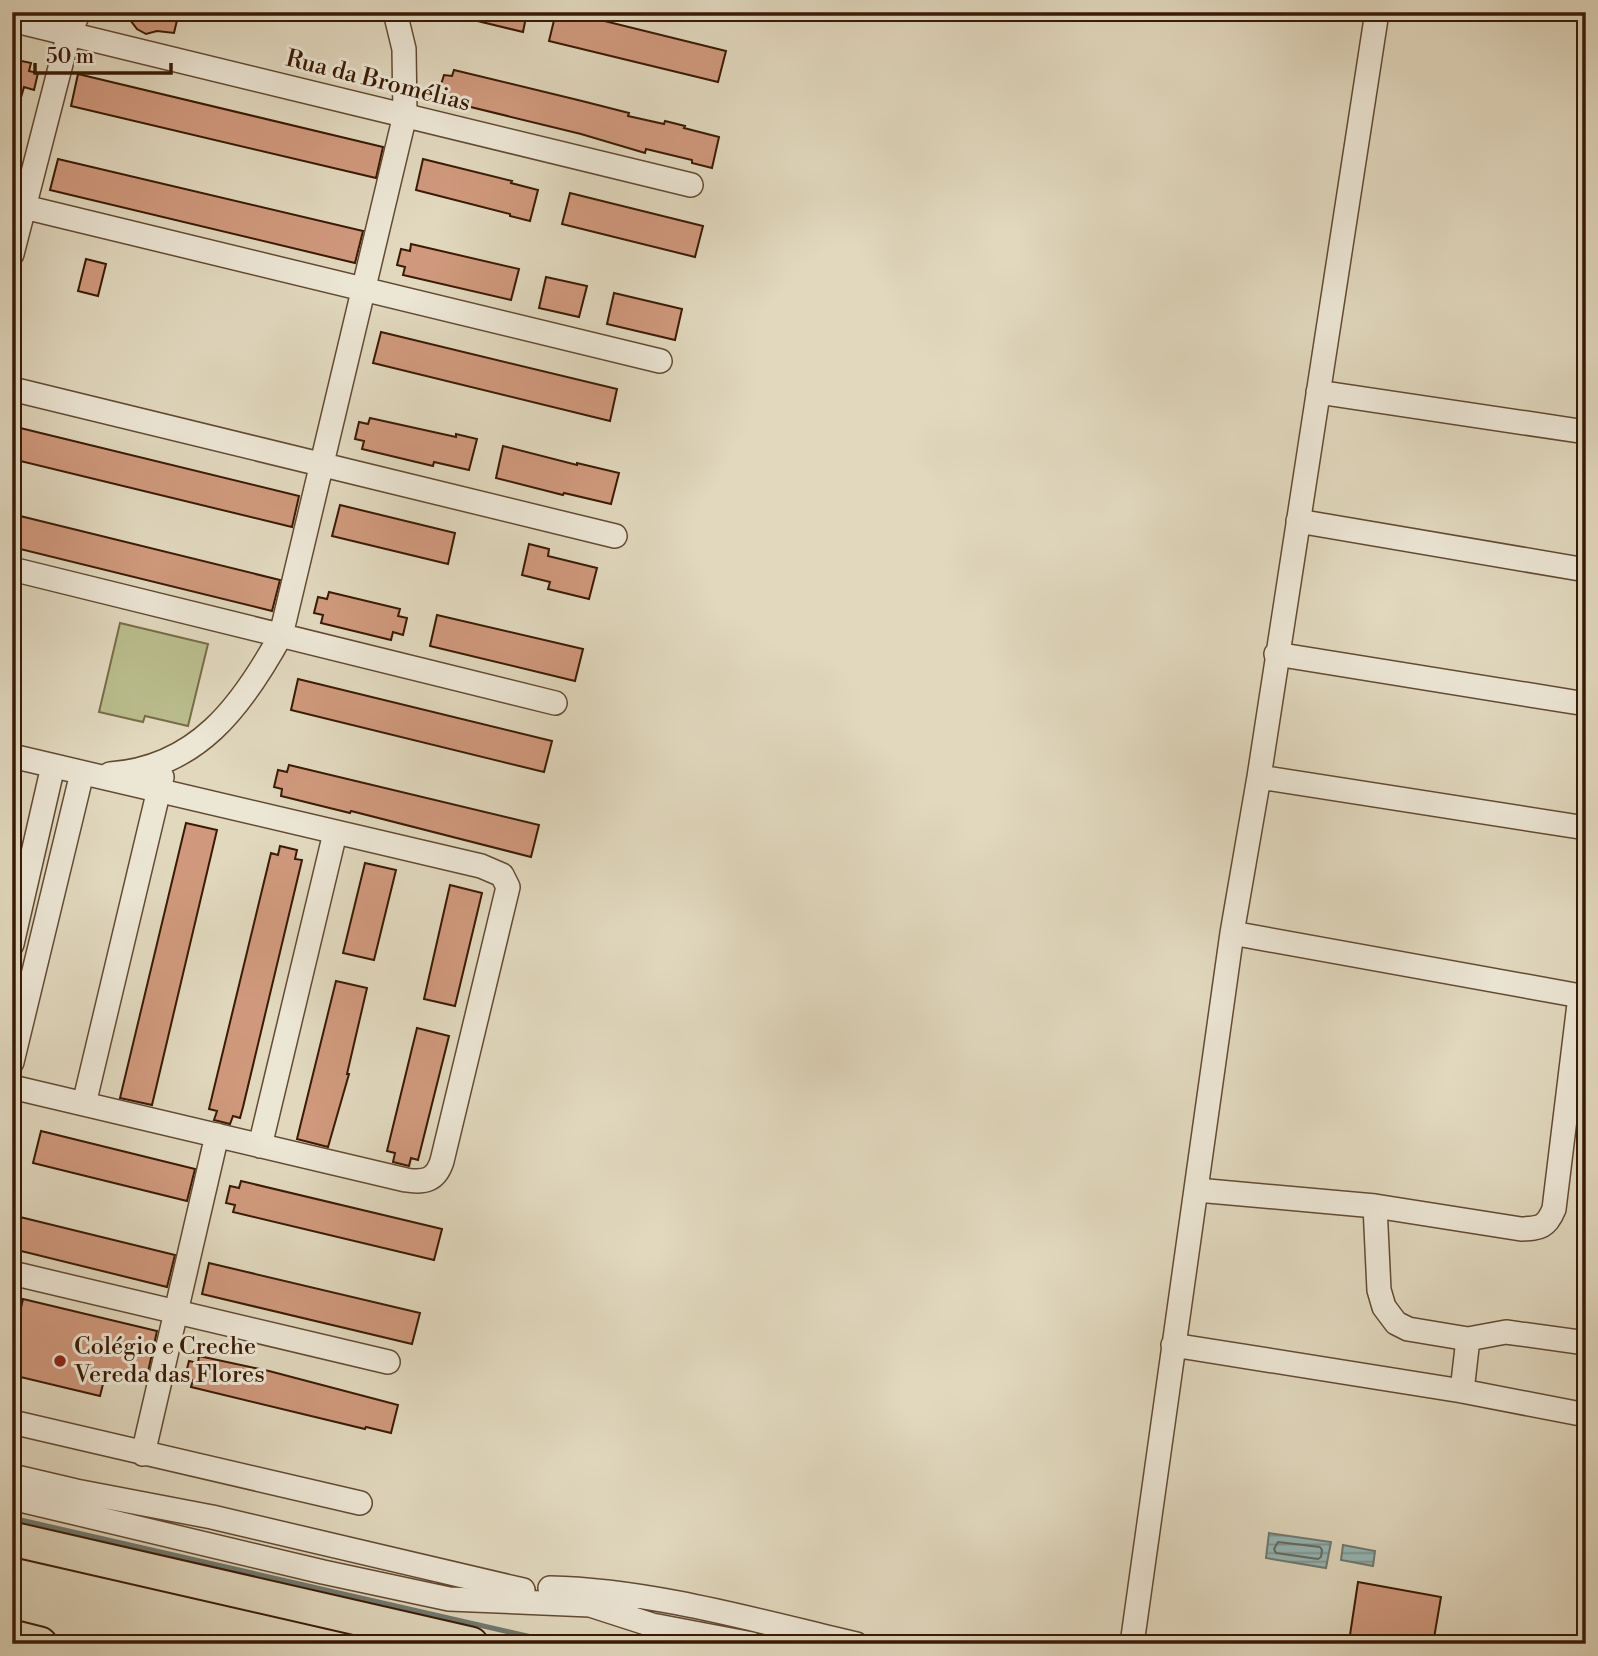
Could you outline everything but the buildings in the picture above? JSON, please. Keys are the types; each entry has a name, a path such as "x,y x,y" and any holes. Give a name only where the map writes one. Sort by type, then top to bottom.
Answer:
{"highway":[{"path":"12,1539 471,1644"},
{"path":"12,1637 40,1644"}],"street":[{"path":"12,254 18,205 69,33 79,12"},
{"path":"82,773 129,773 166,761 189,749 228,715 281,635 405,115 404,49 395,12"},
{"path":"1132,1644 1232,933 1259,777 1377,12"},
{"name":"Rua da Bromélias","path":"12,20 691,185"},
{"path":"18,205 660,361"},
{"path":"12,389 615,536"},
{"path":"1318,392 1586,432"},
{"path":"1298,521 1586,570"},
{"path":"12,569 555,703"},
{"path":"1276,654 1586,704"},
{"path":"12,743 53,766"},
{"path":"12,756 492,869 508,883 506,903 442,1161 437,1175 422,1182 406,1181 12,1087"},
{"path":"84,1104 166,761"},
{"path":"12,944 53,766"},
{"path":"12,1062 82,773"},
{"path":"1259,777 1586,828"},
{"path":"260,1146 335,833"},
{"path":"1197,1190 1375,1206 1521,1229 1542,1227 1549,1221 1556,1196 1583,996 1232,933"},
{"path":"143,1454 217,1135"},
{"path":"1375,1206 1379,1290 1384,1307 1396,1323 1408,1329 1468,1339 1506,1332 1586,1343"},
{"path":"12,1273 388,1362"},
{"path":"1462,1391 1468,1339"},
{"path":"1173,1345 1462,1391 1586,1415"},
{"path":"12,1422 360,1503"},
{"path":"12,1476 212,1517 523,1590"},
{"path":"12,1498 449,1599 590,1605 652,1625 752,1644"},
{"path":"449,1599 523,1590 585,1589 628,1595 856,1644"}],"green space":[{"path":"120,623 208,644 188,726 145,716 143,722 99,712"}],"water":[{"path":"1269,1533 1331,1542 1326,1568 1266,1558"},
{"path":"1343,1545 1375,1551 1373,1566 1341,1560"}],"waterway":[{"path":"12,1518 562,1644"}],"place":[{"name":"Colégio e Creche Vereda das Flores","path":"60,1361"}]}
